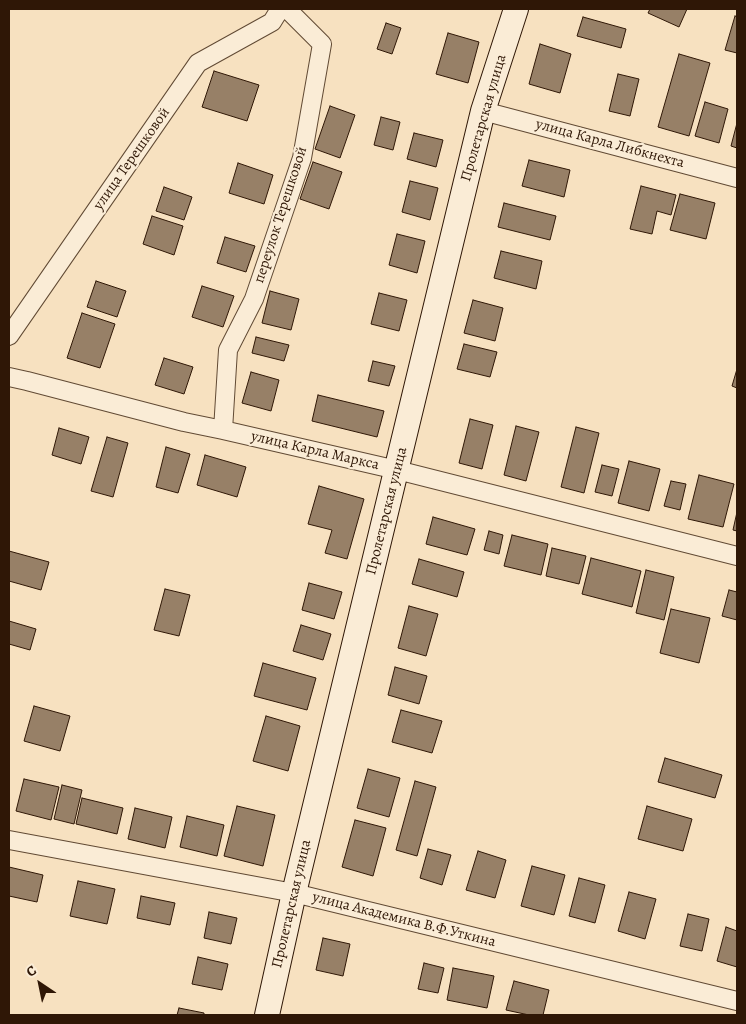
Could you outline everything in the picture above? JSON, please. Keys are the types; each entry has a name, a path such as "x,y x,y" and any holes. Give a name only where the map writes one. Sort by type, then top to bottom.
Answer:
{"main road":[{"name":"Пролетарская улица","path":"267,1015 294,893 483,111 516,9"}],"street":[{"name":"улица Терешковой","path":"9,336 198,63 272,22 280,9"},
{"name":"переулок Терешковой","path":"223,430 228,350 254,299 302,158 322,44 287,9"},
{"name":"улица Карла Либкнехта","path":"483,111 737,178"},
{"name":"улица Карла Маркса","path":"9,378 28,381 184,422 397,470 737,556"},
{"name":"улица Академика В.Ф.Уткина","path":"9,840 294,893 737,1001"}],"building":[{"path":"650,9 687,9 679,27 648,13"},
{"path":"735,16 737,17 737,53 725,50"},
{"path":"583,17 626,29 621,48 577,36"},
{"path":"386,23 401,28 392,54 377,49"},
{"path":"448,33 479,42 468,83 436,74"},
{"path":"540,44 571,54 560,93 529,84"},
{"path":"679,54 710,63 689,136 658,127"},
{"path":"214,71 259,85 247,121 202,107"},
{"path":"618,74 639,79 630,116 609,111"},
{"path":"705,102 728,109 719,143 695,136"},
{"path":"330,106 355,115 340,158 315,149"},
{"path":"381,117 400,122 393,150 374,145"},
{"path":"737,123 737,148 731,146"},
{"path":"414,133 443,140 436,167 407,159"},
{"path":"529,160 570,170 564,197 522,186"},
{"path":"313,162 342,172 329,209 300,199"},
{"path":"238,163 273,175 264,204 229,193"},
{"path":"410,181 438,188 430,220 402,212"},
{"path":"641,186 676,195 671,215 657,211 652,234 630,229"},
{"path":"164,187 192,197 184,220 156,211"},
{"path":"680,194 715,203 706,239 670,230"},
{"path":"504,203 556,216 550,240 498,227"},
{"path":"152,216 183,226 174,255 143,244"},
{"path":"397,234 425,241 417,273 389,265"},
{"path":"225,237 255,246 246,272 217,263"},
{"path":"501,251 542,261 536,289 494,278"},
{"path":"96,281 126,291 117,317 87,307"},
{"path":"202,286 234,296 223,327 192,317"},
{"path":"270,291 299,299 291,330 262,323"},
{"path":"379,293 407,300 399,331 371,324"},
{"path":"473,300 503,308 495,341 464,333"},
{"path":"82,313 115,324 100,368 67,358"},
{"path":"256,337 289,345 284,361 252,353"},
{"path":"464,344 497,352 490,377 457,369"},
{"path":"164,358 193,367 184,394 155,385"},
{"path":"373,361 395,366 389,386 368,381"},
{"path":"737,369 737,388 732,386"},
{"path":"251,372 279,380 271,411 242,403"},
{"path":"318,395 384,411 377,437 312,421"},
{"path":"470,419 493,425 482,469 459,463"},
{"path":"516,426 539,432 526,481 504,475"},
{"path":"576,427 599,433 584,493 561,487"},
{"path":"59,428 89,437 81,464 52,455"},
{"path":"107,437 128,443 113,497 91,491"},
{"path":"166,447 190,454 178,493 156,487"},
{"path":"205,455 246,467 237,497 197,485"},
{"path":"629,461 660,469 649,511 618,503"},
{"path":"602,465 619,469 612,496 595,492"},
{"path":"699,475 734,484 723,527 688,519"},
{"path":"671,481 686,484 680,510 664,506"},
{"path":"319,486 364,499 347,559 325,553 332,530 308,524"},
{"path":"737,512 737,531 733,530"},
{"path":"433,517 475,529 467,555 426,544"},
{"path":"489,531 503,535 499,554 484,550"},
{"path":"512,535 548,544 541,575 504,566"},
{"path":"552,548 586,556 579,584 546,576"},
{"path":"9,551 49,562 41,590 9,581"},
{"path":"591,558 641,571 632,607 582,594"},
{"path":"419,559 464,572 457,597 412,584"},
{"path":"646,570 674,577 664,620 636,613"},
{"path":"309,583 342,592 334,619 302,610"},
{"path":"165,589 190,595 179,636 154,630"},
{"path":"729,590 737,592 737,620 722,616"},
{"path":"409,606 438,614 426,656 398,648"},
{"path":"671,609 710,618 699,663 660,653"},
{"path":"9,621 36,629 30,650 9,644"},
{"path":"301,625 331,634 323,660 293,651"},
{"path":"263,663 316,678 307,710 254,696"},
{"path":"395,667 427,676 419,704 388,695"},
{"path":"34,706 70,716 60,751 24,741"},
{"path":"401,710 442,721 432,753 392,742"},
{"path":"266,716 300,726 288,771 253,761"},
{"path":"665,758 722,775 715,798 658,782"},
{"path":"368,769 400,778 389,817 357,808"},
{"path":"24,779 59,787 51,820 16,811"},
{"path":"415,781 436,787 417,856 396,850"},
{"path":"62,785 82,790 74,824 54,819"},
{"path":"82,798 123,808 117,834 76,824"},
{"path":"237,806 275,815 263,866 224,856"},
{"path":"647,806 692,819 683,851 638,839"},
{"path":"135,808 172,817 165,848 128,839"},
{"path":"187,816 224,825 217,856 180,847"},
{"path":"355,820 386,828 373,876 342,867"},
{"path":"428,849 451,855 442,885 420,878"},
{"path":"478,851 506,860 495,898 466,890"},
{"path":"532,866 565,875 554,915 521,906"},
{"path":"9,867 43,875 37,902 9,896"},
{"path":"579,878 605,885 595,923 569,916"},
{"path":"78,881 115,889 107,924 70,916"},
{"path":"629,892 656,899 645,939 618,931"},
{"path":"141,896 175,903 170,925 137,918"},
{"path":"209,912 237,918 231,944 204,938"},
{"path":"688,914 709,919 702,951 680,946"},
{"path":"726,927 737,931 737,967 717,961"},
{"path":"323,938 350,944 343,976 316,970"},
{"path":"198,957 228,964 222,990 192,984"},
{"path":"424,963 444,968 438,993 418,989"},
{"path":"453,968 494,976 487,1008 447,1000"},
{"path":"514,981 549,990 543,1015 529,1015 506,1010"},
{"path":"179,1008 204,1013 204,1015 177,1015"}]}
